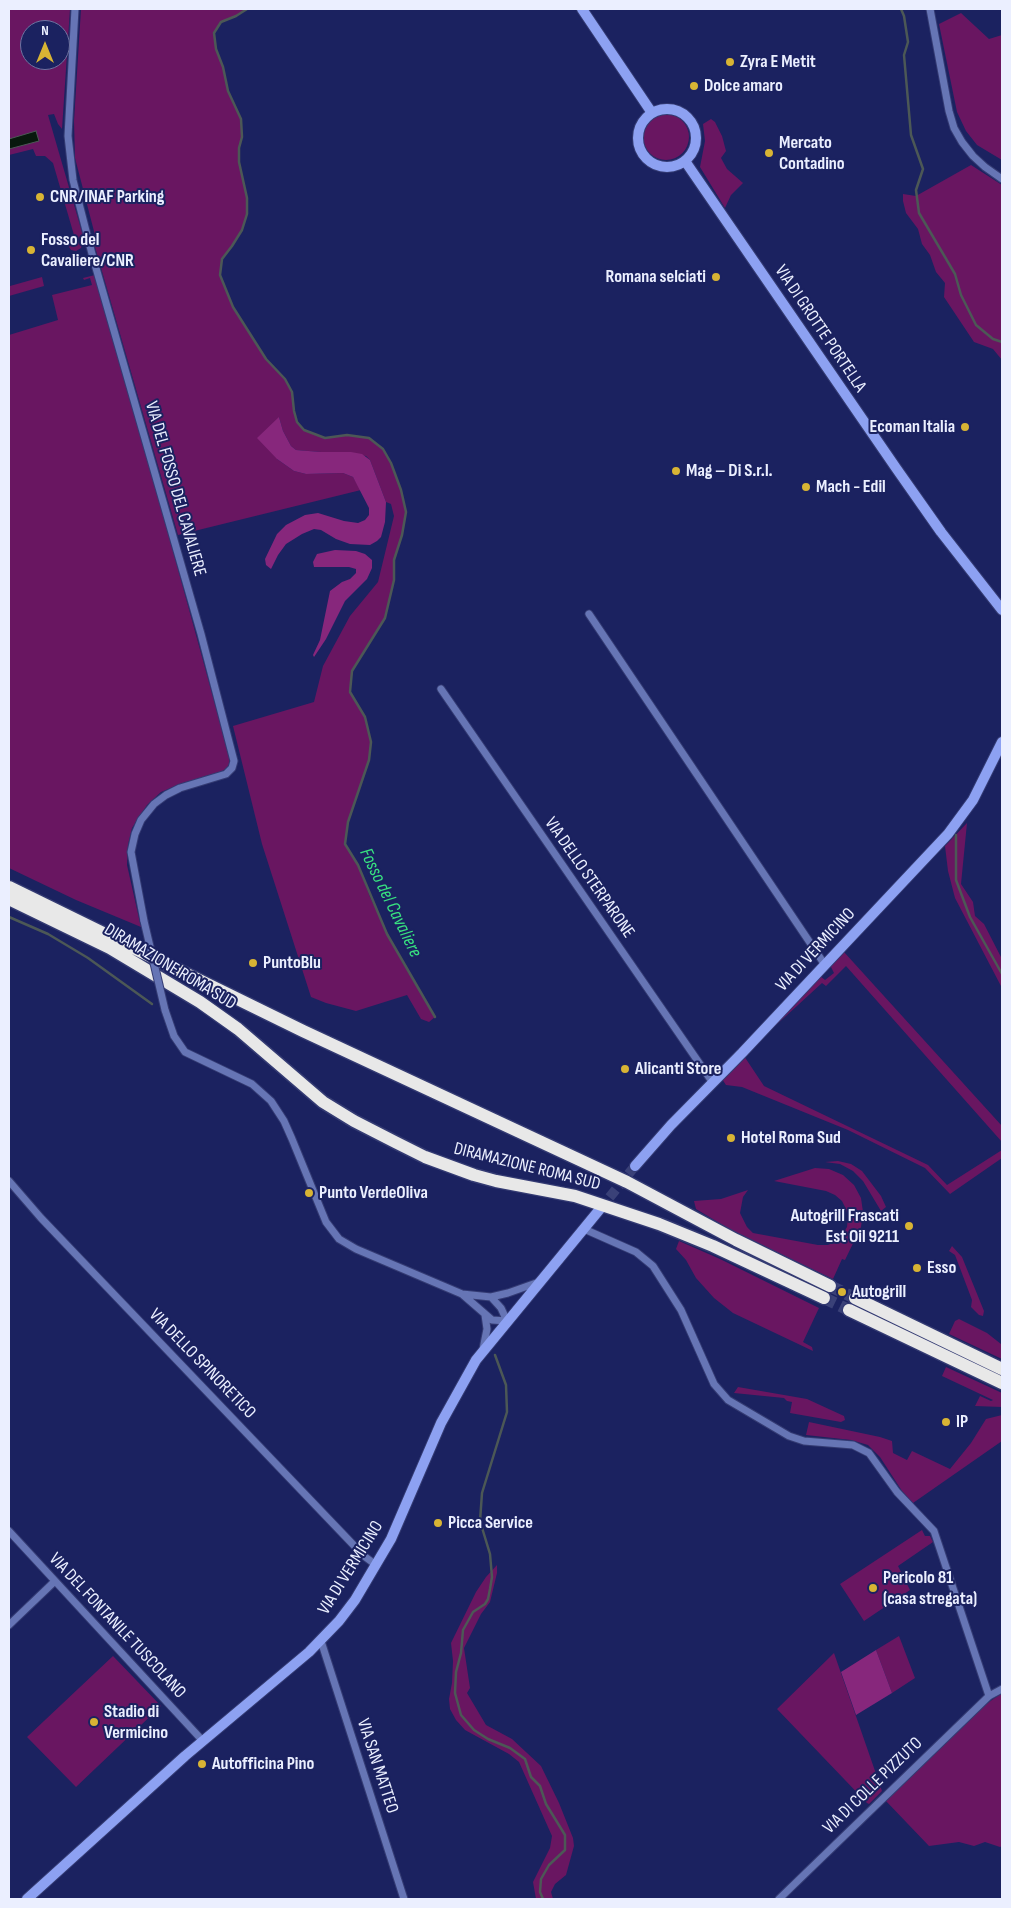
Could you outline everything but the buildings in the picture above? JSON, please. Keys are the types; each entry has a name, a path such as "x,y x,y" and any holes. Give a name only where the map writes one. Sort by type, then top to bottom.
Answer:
{"highway":[{"name":"DIRAMAZIONE ROMA SUD","path":"9,887 302,1031 627,1182 736,1240 830,1286"},
{"name":"DIRAMAZIONE ROMA SUD","path":"9,899 110,948 200,1002 238,1029 337,1112 425,1157 474,1175 575,1196 660,1224 713,1246 824,1298"},
{"path":"855,1298 1002,1368"},
{"path":"849,1310 1002,1383"}],"main road":[{"path":"582,9 652,113"},
{"path":"660,110 674,110 682,113 691,123 695,131 696,144 693,152 685,161 676,166 662,167 650,162 643,156 638,144 638,133 642,122 652,113 660,110"},
{"name":"VIA DI GROTTE PORTELLA","path":"685,161 941,532 1002,610"},
{"name":"VIA DI VERMICINO","path":"635,1166 675,1120 713,1083 956,824 976,794 1002,742"},
{"name":"VIA DI VERMICINO","path":"27,1899 203,1741 321,1641 348,1611 397,1527 445,1416 465,1377 483,1349 542,1281 600,1209"}],"street":[{"name":"VIA DEL FOSSO DEL CAVALIERE","path":"75,9 68,121 68,146 72,173 92,254 201,634 234,761 232,768 226,774 183,787 164,796 150,808 134,834 131,852 144,921 165,1010 174,1036 185,1052 252,1084 270,1101 286,1126 323,1216 336,1236 356,1249 462,1294"},
{"path":"930,9 946,98 954,128 972,156 990,172 1002,179"},
{"path":"589,614 825,965"},
{"name":"VIA DELLO STERPARONE","path":"442,689 713,1083"},
{"name":"VIA DELLO SPINORETICO","path":"9,1181 41,1218 366,1557 376,1565"},
{"path":"584,1229 636,1252 653,1266 679,1306 714,1384 728,1400 789,1436 804,1440 853,1445 869,1453 898,1492 934,1531 949,1581 989,1696"},
{"path":"462,1294 491,1297 542,1281"},
{"path":"462,1294 485,1315 496,1322 507,1322 502,1308 491,1297"},
{"path":"483,1349 487,1328 485,1315"},
{"name":"VIA DEL FONTANILE TUSCOLANO","path":"9,1531 203,1741"},
{"path":"9,1625 55,1582"},
{"name":"VIA SAN MATTEO","path":"321,1641 404,1899"},
{"name":"VIA DI COLLE PIZZUTO","path":"779,1899 989,1696 1002,1689"}],"shaded area":[{"path":"9,9 70,9 69,20 20,20 20,70 66,70 62,129 54,114 48,115 84,239 81,248 76,251 71,250 69,247 71,243 76,242 53,163 45,156 36,156 33,149 9,155"},
{"path":"81,9 247,9 221,22 214,33 216,48 223,67 228,91 241,119 242,137 239,148 239,162 247,198 247,214 242,230 222,259 220,275 233,307 266,359 285,379 292,392 297,422 304,430 325,438 347,435 369,438 383,449 391,463 401,490 406,512 402,535 394,560 394,580 385,618 352,671 350,692 365,717 371,742 369,760 348,822 345,844 358,865 370,897 402,962 435,1017 429,1022 421,1019 407,995 356,1011 311,997 262,844 233,726 314,702 323,666 350,616 378,582 394,516 391,504 386,502 370,460 366,456 339,452 296,450 291,446 283,431 279,417 277,459 294,471 306,474 343,473 353,477 361,490 178,535 93,240 96,239 75,158 74,121"},
{"path":"961,13 989,39 1002,35 1002,160 977,145 966,131 957,112 939,24"},
{"path":"666,114 679,118 685,124 689,137 685,150 679,156 666,160 653,156 647,150 643,137 647,124 653,118"},
{"path":"711,119 715,122 722,136 726,151 721,158 727,169 743,183 731,195 725,208 700,167 705,141 703,124"},
{"path":"36,131 39,141 9,149 9,139"},
{"path":"971,165 1002,185 1002,360 993,349 974,342 944,297 945,283 936,272 930,255 922,244 918,229 906,213 903,201 903,194 916,196"},
{"path":"95,275 230,759 228,768 219,773 183,783 161,792 147,805 132,828 128,845 127,865 141,927 76,900 9,868 9,335 58,320 52,295 92,285 90,278 84,280 83,278"},
{"path":"42,277 44,286 9,296 10,286"},
{"path":"279,417 283,431 291,446 296,450 351,452 362,454 370,460 386,502 385,522 381,537 377,541 370,545 350,544 336,539 321,530 314,529 286,544 271,569 266,565 265,559 277,534 286,525 305,515 318,513 358,523 365,520 369,515 369,508 353,477 343,473 306,474 294,471 277,459 257,438"},
{"path":"335,550 356,551 365,554 372,560 372,568 367,579 345,601 326,639 314,657 313,655 320,640 330,591 342,582 350,579 356,573 356,569 349,567 314,567 313,562 317,554"},
{"path":"967,823 961,884 973,902 975,916 984,924 1002,959 1002,988 955,898 948,871 945,846"},
{"path":"844,952 1002,1126 1002,1142 846,966 826,986 822,983 750,1049 820,976 825,980 834,973 830,965"},
{"path":"744,1056 764,1086 928,1165 947,1185 1002,1150 1002,1158 950,1194 925,1168 848,1130 742,1087 726,1085 722,1079"},
{"path":"838,1161 851,1164 862,1171 881,1196 886,1207 881,1211 863,1181 853,1171 840,1164 825,1162"},
{"path":"815,1168 829,1169 843,1175 854,1185 861,1198 863,1212 861,1227 845,1260 842,1259 833,1279 731,1230 696,1209 694,1201 721,1199 748,1190 743,1197 740,1213 747,1227 753,1233 818,1245 828,1245 836,1241 847,1227 848,1217 842,1201 826,1191 774,1181"},
{"path":"679,1241 819,1308 803,1342 812,1347 813,1351 733,1313 714,1298 696,1278 686,1260 676,1249"},
{"path":"952,1246 962,1257 984,1311 983,1316 979,1315 971,1307 972,1300 955,1255 949,1251"},
{"path":"959,1319 987,1333 1001,1344 1002,1359 949,1334 955,1321"},
{"path":"946,1367 1002,1393 1002,1407 975,1406 980,1396 991,1401 993,1400 942,1376"},
{"path":"738,1387 807,1399 844,1416 845,1420 841,1422 790,1413 792,1402 784,1398 734,1393"},
{"path":"1002,1415 1002,1441 913,1503 902,1491 880,1457 868,1445 851,1440 806,1435 809,1422 880,1437 892,1441 893,1453 907,1460 912,1451 950,1469 971,1443 986,1419"},
{"path":"922,1530 925,1536 930,1536 933,1542 898,1566 910,1590 864,1621 840,1584"},
{"path":"497,1565 490,1602 481,1614 464,1648 470,1688 467,1693 486,1725 512,1739 541,1766 559,1803 573,1838 574,1846 566,1875 555,1884 551,1892 553,1899 536,1899 533,1882 550,1848 552,1836 519,1762 509,1754 465,1730 456,1720 450,1709 449,1699 453,1661 451,1643 476,1592"},
{"path":"899,1636 915,1678 892,1693 876,1650"},
{"path":"876,1650 892,1693 856,1715 841,1672"},
{"path":"834,1653 882,1791 869,1804 777,1709"},
{"name":"Stadio di Vermicino","path":"113,1656 161,1706 76,1787 27,1737"},
{"path":"1002,1693 1002,1846 985,1842 974,1846 959,1842 929,1846 885,1800 982,1707"}],"waterway":[{"name":"Fosso del Cavaliere","path":"247,9 221,22 214,33 216,49 223,67 228,91 241,119 242,137 239,148 239,162 247,198 247,214 242,230 222,259 220,275 233,307 266,359 285,379 292,392 297,422 304,430 325,438 347,435 369,438 383,449 391,463 401,490 406,512 402,535 394,560 394,580 385,618 352,671 350,692 365,717 371,742 369,760 348,822 345,844 358,865 387,934 435,1017"},
{"path":"901,9 908,42 904,55 911,135 923,169 916,190 919,213 955,274 961,295 976,325 993,339 1002,342"},
{"path":"956,835 956,880 970,917 1002,974"},
{"path":"9,917 48,934 88,958 152,1004"},
{"path":"495,1355 506,1385 507,1412 482,1493 480,1521 490,1554 492,1577 488,1599 485,1604 473,1612 463,1630 461,1653 456,1672 455,1693 461,1715 474,1730 488,1739 510,1748 525,1759 531,1777 540,1786 546,1804 565,1835 565,1850 549,1865 541,1879 540,1892 543,1899"}],"tunnel":[{"path":"600,1209 635,1166"},
{"path":"830,1286 855,1298"},
{"path":"824,1298 849,1310"}],"place":[{"name":"Zyra E Metit","path":"730,62"},
{"name":"Dolce amaro","path":"694,86"},
{"name":"Mercato Contadino","path":"769,153"},
{"name":"CNR/INAF Parking","path":"40,197"},
{"name":"Fosso del Cavaliere/CNR","path":"31,250"},
{"name":"Romana selciati","path":"716,277"},
{"name":"Ecoman Italia","path":"965,427"},
{"name":"Mag – Di S.r.l.","path":"676,471"},
{"name":"Mach - Edil","path":"806,487"},
{"name":"PuntoBlu","path":"253,963"},
{"name":"Alicanti Store","path":"625,1069"},
{"name":"Hotel Roma Sud","path":"731,1138"},
{"name":"Punto VerdeOliva","path":"309,1193"},
{"name":"Autogrill Frascati Est Oil 9211","path":"909,1226"},
{"name":"Esso","path":"917,1268"},
{"name":"Autogrill","path":"842,1292"},
{"name":"IP","path":"946,1422"},
{"name":"Picca Service","path":"438,1523"},
{"name":"Pericolo 81 (casa stregata)","path":"873,1588"},
{"name":"Stadio di Vermicino","path":"94,1722"},
{"name":"Autofficina Pino","path":"202,1764"}]}
